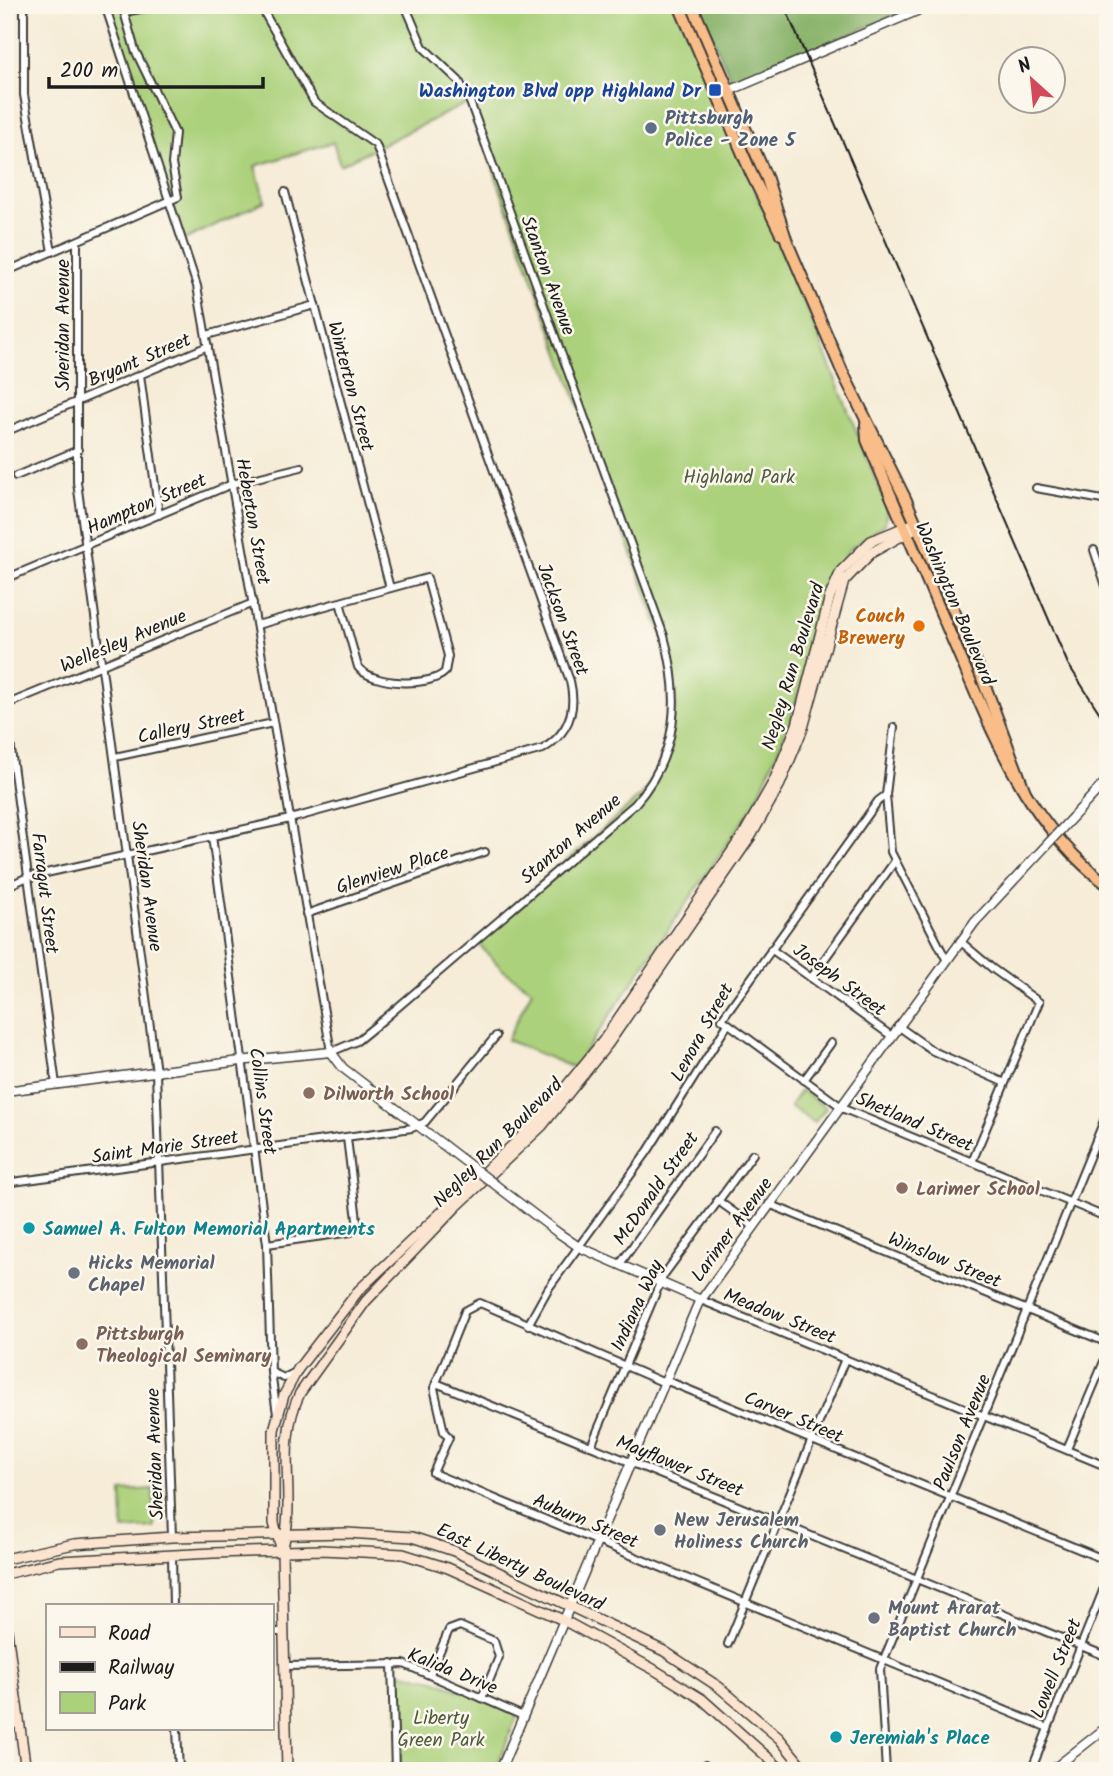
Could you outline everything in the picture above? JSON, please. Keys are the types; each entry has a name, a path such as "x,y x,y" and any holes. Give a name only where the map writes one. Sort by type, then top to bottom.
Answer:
{"highway":[{"name":"Washington Boulevard","path":"679,5 770,216 787,242 866,424 877,436 917,525 976,662 1025,792"},
{"name":"Washington Boulevard","path":"692,5 780,212 787,242"},
{"name":"Washington Boulevard","path":"866,424 867,440 1005,761 1061,842 1108,885"}],"main road":[{"name":"Negley Run Boulevard","path":"282,1551 276,1534 274,1448 277,1414 298,1369 379,1269 532,1127 603,1041 745,832 774,781 797,726 830,596 841,571 865,545 917,525"},
{"name":"Negley Run Boulevard","path":"282,1551 287,1534 287,1426 306,1383 366,1301 455,1208 542,1126 608,1044 751,835 780,784 803,727 844,581 871,553 906,530"},
{"name":"East Liberty Boulevard","path":"5,1559 74,1544 172,1537 371,1533 412,1537 454,1551 664,1651 719,1687 779,1738 806,1771"},
{"name":"East Liberty Boulevard","path":"5,1574 59,1561 282,1551 388,1552 447,1568 564,1620 702,1699 783,1771"},
{"path":"282,1551 287,1771"},
{"path":"5,1616 26,1771"}],"street":[{"name":"Sheridan Avenue","path":"24,5 24,95 52,252"},
{"name":"Heberton Street","path":"105,5 197,286 331,1052"},
{"path":"5,272 178,197 172,168 175,133 135,50 123,8 162,5"},
{"name":"Jackson Street","path":"5,887 28,877 290,819 543,749 562,734 567,726 574,696 376,145 314,102 260,5"},
{"name":"Stanton Avenue","path":"5,1091 331,1052 358,1041 635,804 662,764 672,736 676,706 674,670 664,636 470,102 459,81 423,47 405,5"},
{"path":"718,96 931,5"},
{"name":"Winterton Street","path":"285,192 390,589"},
{"name":"Sheridan Avenue","path":"77,242 78,482 156,1072 172,1537"},
{"name":"Bryant Street","path":"207,335 315,305"},
{"name":"Bryant Street","path":"5,432 208,346"},
{"path":"140,375 159,515"},
{"path":"16,476 78,450"},
{"name":"Hampton Street","path":"5,579 232,484 301,467"},
{"path":"1036,488 1108,501"},
{"path":"1094,550 1108,592"},
{"path":"257,625 427,578 448,656 445,672 428,681 373,680 364,675 358,667 341,602"},
{"name":"Wellesley Avenue","path":"5,705 253,603"},
{"name":"Farragut Street","path":"5,705 56,1085"},
{"name":"Callery Street","path":"115,757 274,723"},
{"path":"894,727 886,794 891,852 946,959"},
{"name":"Larimer Avenue","path":"500,1771 701,1300 960,941 1108,779"},
{"name":"Lenora Street","path":"528,1325 548,1289 648,1150 728,1024 722,1019 886,794"},
{"name":"Collins Street","path":"212,836 267,1244 271,1371 277,1414"},
{"name":"Glenview Place","path":"306,914 476,858 485,852"},
{"path":"811,978 895,861"},
{"path":"960,941 1039,1002 972,1162"},
{"name":"Joseph Street","path":"771,949 890,1035"},
{"name":"Shetland Street","path":"728,1024 840,1106 1108,1218"},
{"name":"Joseph Street","path":"898,1026 933,1051 1005,1083"},
{"path":"418,1125 425,1122 496,1036"},
{"path":"804,1080 831,1042"},
{"name":"Meadow Street","path":"331,1052 344,1068 579,1247 701,1300 1108,1466"},
{"name":"Paulson Avenue","path":"886,1771 880,1669 883,1660 1108,1111"},
{"name":"Saint Marie Street","path":"5,1183 347,1138 418,1125"},
{"name":"McDonald Street","path":"620,1264 715,1131"},
{"path":"267,1244 351,1232 359,1225 347,1138"},
{"name":"Indiana Way","path":"591,1446 660,1282 752,1154"},
{"path":"717,1200 753,1226"},
{"name":"Winslow Street","path":"769,1204 1108,1343"},
{"name":"Carver Street","path":"436,1383 468,1307 480,1303 625,1366 1108,1561"},
{"path":"1067,1450 1108,1352"},
{"path":"728,1644 845,1359"},
{"path":"271,1371 284,1378 298,1369"},
{"name":"Mayflower Street","path":"436,1383 1108,1657"},
{"name":"Auburn Street","path":"436,1383 434,1388 444,1432 449,1437 433,1473 1048,1728"},
{"path":"172,1555 173,1604"},
{"name":"Lowell Street","path":"1031,1771 1108,1578"},
{"path":"430,1674 449,1630 454,1627 460,1626 494,1641 499,1657 482,1698"},
{"path":"273,1632 283,1632"},
{"path":"392,1663 395,1771"},
{"name":"Kalida Drive","path":"285,1666 392,1663 430,1674 523,1716"},
{"path":"5,1725 20,1724"},
{"path":"1051,1771 1108,1726"},
{"path":"177,1730 179,1771"},
{"path":"696,1771 705,1765 708,1771"}],"green space":[{"name":"Highland Park","path":"105,5 675,5 807,309 887,507 885,524 849,550 829,581 790,723 755,803 574,1068 507,1040 532,990 503,970 475,940 642,795 662,764 676,707 674,670 469,102 340,165 333,142 255,166 265,201 184,240"},
{"path":"698,5 918,5 741,81 731,79"},
{"path":"801,1090 826,1108 814,1123 790,1106"},
{"path":"153,1489 155,1528 123,1530 122,1491"},
{"name":"Liberty Green Park","path":"397,1672 435,1680 518,1714 495,1771 401,1771"}],"railway":[{"path":"784,5 1068,664 1108,726"}],"place":[{"name":"Washington Blvd opp Highland Dr","path":"715,90"},
{"name":"Pittsburgh Police - Zone 5","path":"651,128"},
{"name":"Couch Brewery","path":"919,626"},
{"name":"Dilworth School","path":"309,1093"},
{"name":"Larimer School","path":"902,1188"},
{"name":"Samuel A. Fulton Memorial Apartments","path":"29,1228"},
{"name":"Hicks Memorial Chapel","path":"74,1273"},
{"name":"Pittsburgh Theological Seminary","path":"82,1344"},
{"name":"New Jerusalem Holiness Church","path":"660,1530"},
{"name":"Mount Ararat Baptist Church","path":"874,1618"},
{"name":"Jeremiah's Place","path":"836,1737"}]}
